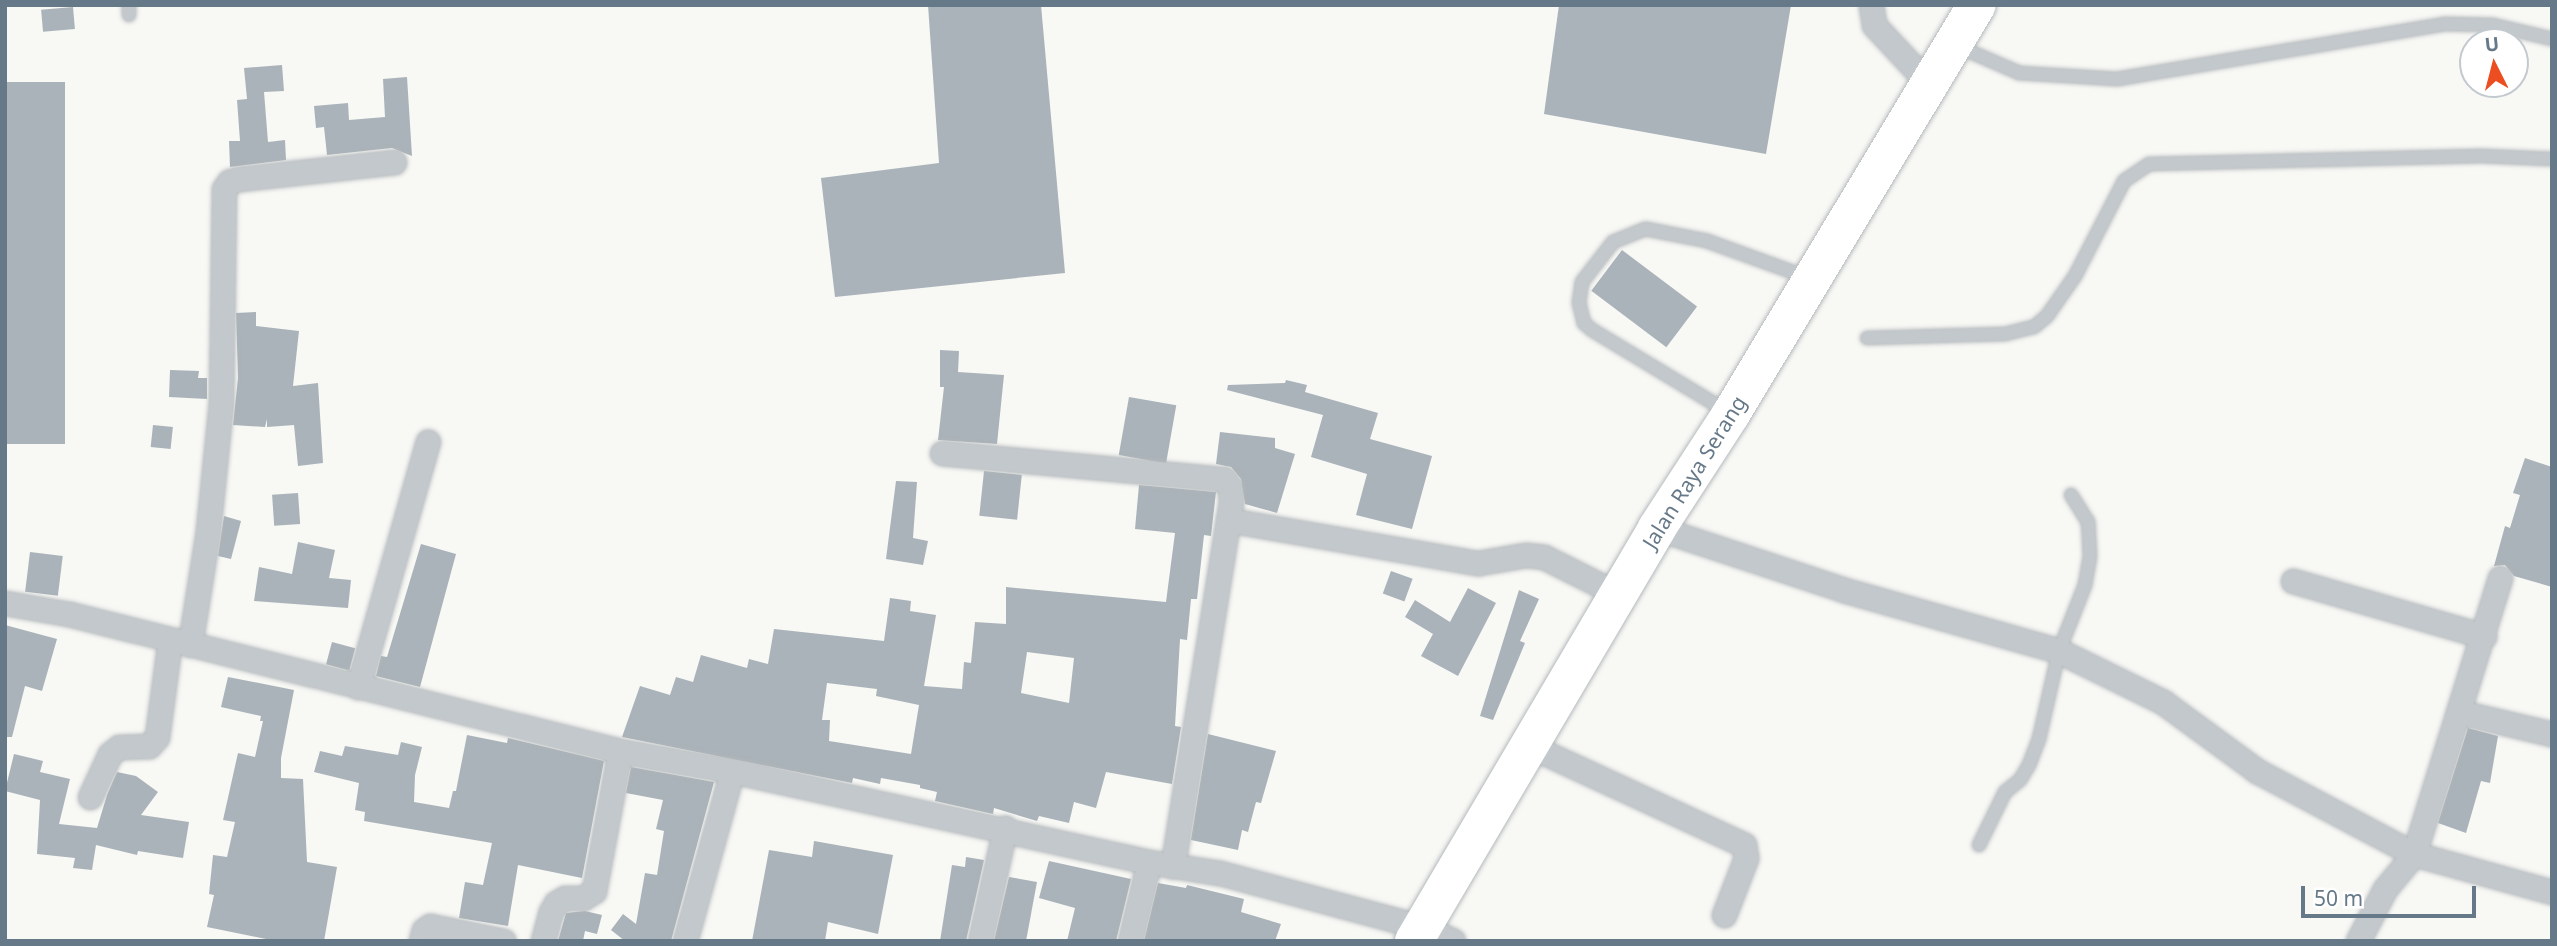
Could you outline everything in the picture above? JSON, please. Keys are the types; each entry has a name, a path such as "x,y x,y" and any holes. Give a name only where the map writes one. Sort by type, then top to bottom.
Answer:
{"highway":[{"name":"Jalan Raya Serang","path":"1430,936 1530,746 1618,594 1731,414 1977,5"}],"street":[{"path":"1871,5 1874,25 1930,84"},
{"path":"90,797 110,754 119,747 149,746 156,737 208,531 221,403 224,189 229,182 238,179 394,162"},
{"path":"358,688 428,442"},
{"path":"942,453 1224,479 1230,487 1231,502 1173,866"},
{"path":"1228,520 1478,563 1526,555 1544,557 1618,594"},
{"path":"1657,528 1844,590 2059,652 2163,702 2258,771 2414,854 2552,892"},
{"path":"2358,941 2385,889 2414,854 2500,578"},
{"path":"2293,581 2484,636"},
{"path":"5,603 69,614 620,751 1005,828 1149,862 1220,873 1430,936"},
{"path":"2459,712 2552,734"},
{"path":"1530,746 1744,845 1746,858 1724,915"},
{"path":"544,941 556,903 565,898 583,898 594,891 620,751"},
{"path":"685,941 732,772"},
{"path":"979,941 1005,828"},
{"path":"1129,941 1149,862"},
{"path":"421,941 424,930 430,926 503,941"}],"lane":[{"path":"1953,44 2019,74 2117,79 2444,24 2493,25 2552,39"},
{"path":"1867,338 2005,334 2034,327 2046,316 2075,276 2124,181 2149,164 2481,156 2552,159"},
{"path":"1731,414 1584,323 1579,303 1582,282 1613,243 1630,233 1646,229 1707,241 1812,279"},
{"path":"1979,845 2005,792 2020,780 2029,765 2039,739 2059,652 2085,585 2090,556 2088,522 2071,495"}],"building":[{"path":"928,5 1041,5 1065,273 835,297 821,178 939,163"},
{"path":"1559,5 1791,5 1766,154 1544,114"},
{"path":"73,7 75,29 43,32 41,10"},
{"path":"282,65 284,91 264,92 268,142 285,140 286,160 230,167 229,141 240,141 237,100 247,99 244,68"},
{"path":"407,77 412,156 392,148 327,155 324,127 316,128 314,106 348,103 349,120 385,117 383,79"},
{"path":"5,82 65,82 65,444 5,444"},
{"path":"1622,250 1697,307 1666,347 1591,291"},
{"path":"256,312 256,326 299,331 293,386 318,383 323,463 298,466 294,425 267,427 267,419 265,427 233,425 238,378 236,313"},
{"path":"940,350 959,351 958,372 1004,375 997,444 938,440 944,387 940,387"},
{"path":"170,370 199,371 198,378 207,378 207,399 169,397"},
{"path":"1286,380 1307,385 1305,392 1378,413 1370,439 1432,456 1412,529 1356,515 1367,474 1311,457 1323,415 1227,390 1228,385 1285,383"},
{"path":"1129,397 1176,405 1166,463 1119,455"},
{"path":"153,425 173,427 171,449 151,447"},
{"path":"1220,432 1275,438 1275,448 1295,454 1277,513 1245,504 1241,479 1231,467 1216,464"},
{"path":"2525,458 2552,467 2552,587 2514,576 2505,565 2494,566 2505,526 2510,528 2520,495 2513,493"},
{"path":"984,471 1022,475 1017,520 979,516"},
{"path":"896,481 917,482 913,538 928,541 923,565 886,559"},
{"path":"1139,485 1216,492 1211,536 1204,535 1197,599 1191,599 1187,640 1180,639 1175,726 1181,727 1172,784 1106,772 1096,808 1074,802 1069,823 1039,816 1037,821 994,808 993,814 935,801 937,792 920,788 920,785 881,778 880,784 853,778 852,783 622,737 640,686 670,695 676,677 693,682 701,655 747,668 749,659 768,664 774,629 884,641 890,598 911,601 910,611 936,615 924,686 962,689 964,662 971,663 975,622 1006,624 1006,587 1166,602 1175,533 1135,529","holes":["1027,652 1074,658 1069,703 1021,693","827,683 877,689 876,696 919,705 911,754 829,741 830,720 822,720"]},
{"path":"298,493 300,524 274,526 272,495"},
{"path":"224,516 241,521 231,559 218,556"},
{"path":"298,542 335,550 329,578 351,580 348,608 254,601 259,567 292,574"},
{"path":"421,544 456,554 420,687 376,676 381,656 387,657"},
{"path":"30,552 63,556 58,596 25,592"},
{"path":"1391,571 1413,579 1404,601 1383,594"},
{"path":"1468,588 1496,603 1458,676 1421,656 1433,634 1405,617 1415,600 1450,622"},
{"path":"1519,590 1539,599 1520,641 1525,643 1493,720 1480,716"},
{"path":"5,625 57,639 42,691 25,686 12,737 5,737"},
{"path":"332,642 355,648 349,670 326,664"},
{"path":"228,677 294,690 281,758 281,778 303,779 307,862 337,867 324,941 276,941 207,927 214,895 209,894 213,855 227,857 235,822 223,820 238,753 255,757 263,721 260,721 261,716 221,707"},
{"path":"2468,728 2498,736 2490,783 2481,781 2466,833 2438,823"},
{"path":"1208,734 1276,751 1261,803 1256,802 1248,832 1242,830 1238,850 1191,840"},
{"path":"467,735 507,743 508,738 604,761 582,878 518,865 508,926 459,918 465,882 483,885 492,843 364,821 365,812 355,810 359,783 314,772 320,751 342,756 345,746 398,755 401,742 422,747 415,775 414,802 449,808 453,791 456,791"},
{"path":"14,754 43,761 40,772 70,779 59,824 97,828 117,772 136,776 158,792 141,815 189,822 183,858 138,851 137,855 96,845 92,870 73,868 75,858 37,854 40,800 5,791"},
{"path":"631,767 714,782 671,941 625,941 611,930 623,914 636,924 645,873 657,875 664,831 656,829 663,800 626,793"},
{"path":"814,841 893,855 878,934 828,922 825,941 752,941 769,850 812,857"},
{"path":"966,857 984,860 966,941 940,941 952,865 965,867"},
{"path":"1049,861 1131,879 1116,941 1067,941 1075,908 1039,898"},
{"path":"1009,877 1037,882 1026,941 994,941"},
{"path":"1158,883 1186,888 1187,885 1244,899 1241,912 1281,924 1275,941 1144,941"},
{"path":"585,911 602,915 597,934 585,931 583,941 558,941 566,913"}]}
